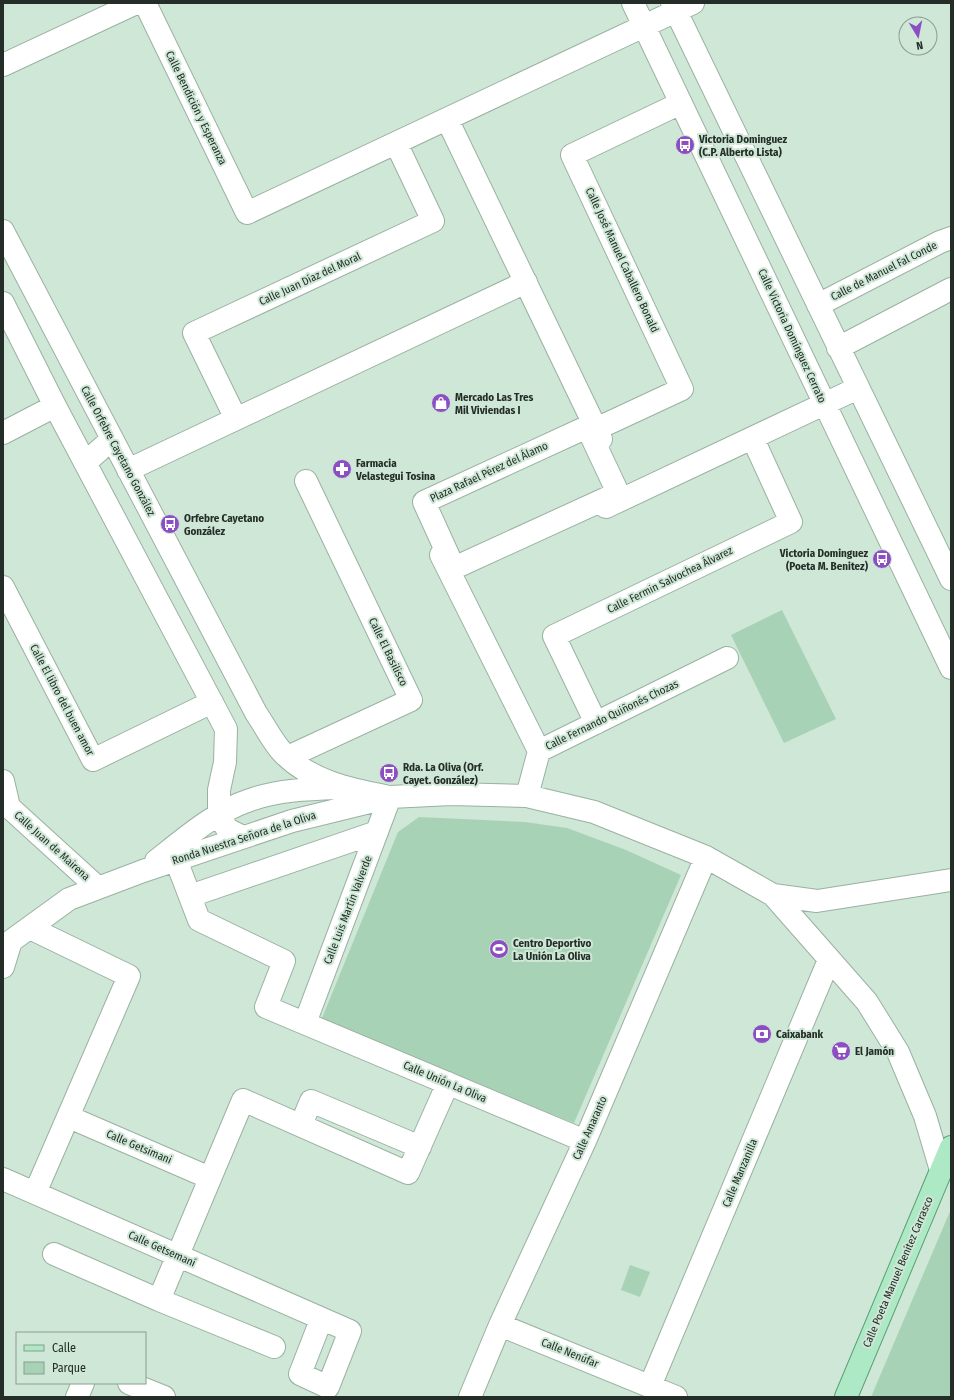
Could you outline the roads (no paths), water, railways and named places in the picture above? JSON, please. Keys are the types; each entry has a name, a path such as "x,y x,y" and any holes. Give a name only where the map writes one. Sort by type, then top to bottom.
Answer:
{"main road":[{"name":"Calle Poeta Manuel Benítez Carrasco","path":"846,1397 951,1147"}],"street":[{"path":"3,66 136,3"},
{"name":"Calle Bendición y Esperanza","path":"145,3 247,213 396,143"},
{"name":"Calle Victoria Domínguez Cerrato","path":"633,3 951,668"},
{"path":"396,143 644,26 681,6 838,348 951,580"},
{"name":"Calle José Manuel Caballero Bonald","path":"594,423 682,389 572,155 681,103"},
{"path":"447,119 594,423 623,494"},
{"name":"Calle Juan Díaz del Moral","path":"236,419 194,333 433,221 396,143"},
{"name":"Calle Orfebre Cayetano González","path":"3,230 256,713 286,755"},
{"name":"Calle de Manuel Fal Conde","path":"818,305 940,242 951,238"},
{"path":"99,489 131,476 236,419 526,282"},
{"path":"838,348 951,289"},
{"path":"3,303 55,406 226,728 225,762 219,790 219,815 226,829 243,837"},
{"path":"452,580 623,494 753,439 858,388"},
{"path":"3,433 55,406"},
{"path":"539,751 452,580 414,498 594,423"},
{"name":"Plaza Rafael Pérez del Álamo","path":"587,427 623,494 454,568 424,502 587,427"},
{"path":"85,463 112,439"},
{"name":"Calle Fermin Salvochea Álvarez","path":"596,723 554,636 791,522 753,439"},
{"name":"Calle El Basilisco","path":"286,755 411,700 306,481"},
{"name":"Calle El libro del buen amor","path":"3,587 93,760 212,702"},
{"name":"Calle Fernando Quiñonés Chozas","path":"527,796 539,751 727,658"},
{"path":"286,755 305,771 345,788 390,797"},
{"path":"286,755 294,790 292,821"},
{"name":"Calle Juan de Mairena","path":"3,781 9,807 97,887"},
{"path":"143,871 205,822 250,800 294,790 345,788"},
{"name":"Ronda Nuestra Señora de la Oliva","path":"3,967 7,938 30,928 69,899 97,887 292,821 390,797 451,794 527,796 594,812 706,857 773,895 867,1002 898,1052 925,1116 941,1170"},
{"name":"Calle Luis Martín Valverde","path":"305,1023 390,797"},
{"path":"176,860 190,896 377,832"},
{"name":"Calle Amaranto","path":"470,1397 500,1325 585,1141 706,857"},
{"path":"773,895 817,901 951,880"},
{"name":"Calle Unión La Oliva","path":"190,896 199,920 284,961 266,1007 585,1141"},
{"path":"30,928 129,976 36,1193"},
{"name":"Calle Manzanilla","path":"653,1392 829,960"},
{"path":"159,1300 243,1100 408,1173 448,1083"},
{"name":"Calle Getsimani","path":"68,1117 210,1178"},
{"name":"Calle Getsemaní","path":"3,1179 321,1320"},
{"path":"54,1254 159,1300 274,1347"},
{"name":"Calle Nenúfar","path":"500,1325 653,1392"},
{"path":"76,1397 82,1384"},
{"path":"132,1384 164,1397"}],"place":[{"name":"Victoria Dominguez (C.P. Alberto Lista)","path":"685,145"},
{"name":"Mercado Las Tres Mil Viviendas I","path":"441,403"},
{"name":"Farmacia Velastegui Tosina","path":"342,469"},
{"name":"Orfebre Cayetano González","path":"170,524"},
{"name":"Victoria Dominguez (Poeta M. Benitez)","path":"882,559"},
{"name":"Rda. La Oliva (Orf. Cayet. González)","path":"389,773"},
{"name":"Centro Deportivo La Unión La Oliva","path":"499,949"},
{"name":"Caixabank","path":"762,1034"},
{"name":"El Jamón","path":"841,1051"}]}
